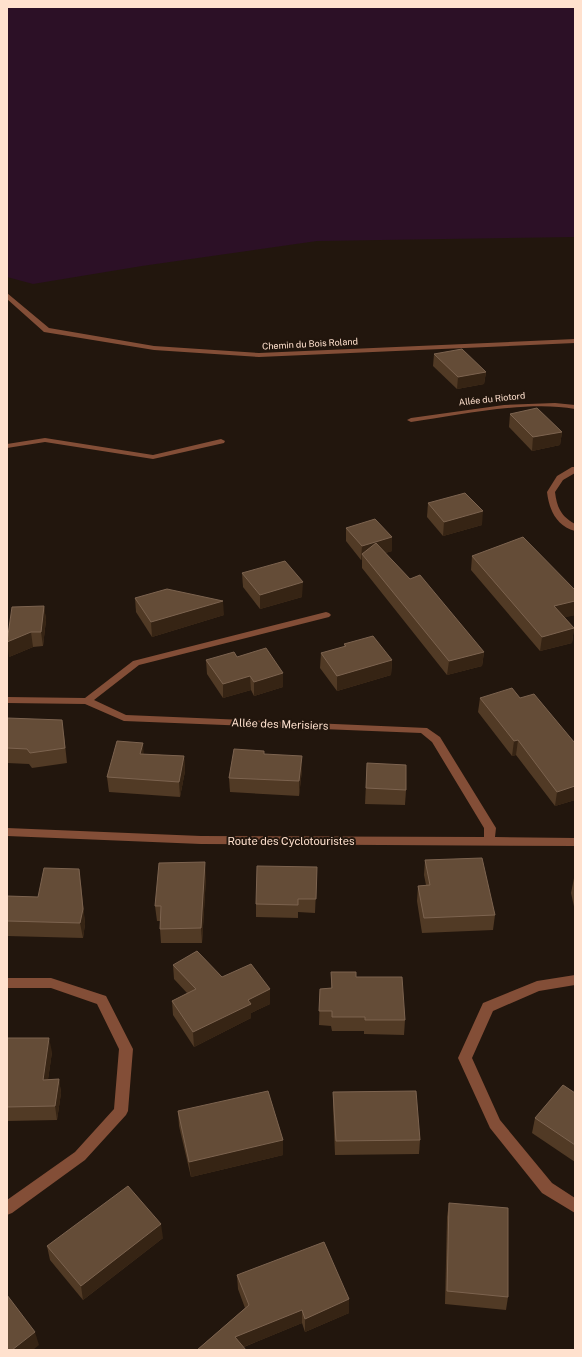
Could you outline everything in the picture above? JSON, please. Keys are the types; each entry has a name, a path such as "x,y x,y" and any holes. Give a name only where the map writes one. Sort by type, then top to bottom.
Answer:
{"street":[{"path":"7,295 16,305"},
{"path":"7,306 16,305"},
{"name":"Chemin du Bois Roland","path":"16,305 47,330 154,348 259,355 575,341"},
{"name":"Allée du Riotord","path":"411,420 472,410 516,406 554,405 575,407"},
{"path":"7,446 45,440 153,458 221,441"},
{"path":"575,469 560,478 551,492 553,506 562,520 575,528"},
{"path":"87,701 136,663 326,615"},
{"name":"Allée des Merisiers","path":"7,700 87,701 124,718 423,730 436,740 490,828 489,842"},
{"name":"Route des Cyclotouristes","path":"7,832 201,840 575,842"},
{"path":"575,980 537,986 488,1007 465,1058 495,1124 547,1188 575,1206"},
{"path":"7,982 51,983 102,1000 126,1049 121,1111 80,1156 7,1208"}],"shaded area":[{"path":"7,7 575,7 575,237 317,241 142,266 33,284 7,277"}],"building":[{"path":"462,349 486,372 458,377 434,354"},
{"path":"537,408 562,432 533,437 510,414"},
{"path":"465,493 483,511 444,522 428,503"},
{"path":"375,519 392,537 362,546 346,528"},
{"path":"523,537 575,590 575,601 554,606 574,628 542,637 472,556"},
{"path":"376,543 410,579 420,575 484,652 449,661 362,554"},
{"path":"285,561 303,582 260,595 242,573"},
{"path":"167,589 223,601 151,622 135,598"},
{"path":"44,606 41,632 31,632 7,642 12,607"},
{"path":"373,636 392,660 337,676 321,653 346,646 344,644"},
{"path":"266,648 283,673 254,682 250,676 223,684 206,660 234,652 237,657"},
{"path":"512,688 520,698 534,694 575,742 575,786 557,792 518,740 514,741 480,698"},
{"path":"7,718 62,720 65,748 30,753 27,749 7,748"},
{"path":"117,741 143,743 140,754 184,756 179,782 107,777"},
{"path":"234,749 264,751 264,754 302,756 299,781 229,778"},
{"path":"367,763 406,765 406,790 366,788"},
{"path":"482,858 495,915 424,918 418,886 430,885 425,860"},
{"path":"205,862 201,928 160,929 161,906 155,906 159,863"},
{"path":"257,866 317,867 316,899 298,899 298,905 256,904"},
{"path":"44,868 79,869 83,909 80,923 7,921 7,896 38,897"},
{"path":"197,951 222,977 251,964 270,989 248,1000 251,1004 193,1032 172,1001 196,989 173,965"},
{"path":"331,972 356,972 356,977 402,977 405,1020 365,1020 365,1017 332,1017 332,1011 319,1011 320,989 332,988"},
{"path":"7,1038 49,1038 43,1080 59,1079 55,1106 7,1107"},
{"path":"563,1085 575,1093 575,1145 535,1118"},
{"path":"268,1091 283,1140 189,1162 178,1111"},
{"path":"416,1091 420,1140 336,1141 333,1092"},
{"path":"128,1186 161,1224 81,1286 47,1246"},
{"path":"449,1203 508,1208 508,1297 447,1291"},
{"path":"324,1242 349,1299 305,1319 302,1310 235,1337 246,1350 197,1350 249,1305 237,1275"},
{"path":"7,1295 35,1332 12,1350 7,1350"}]}
